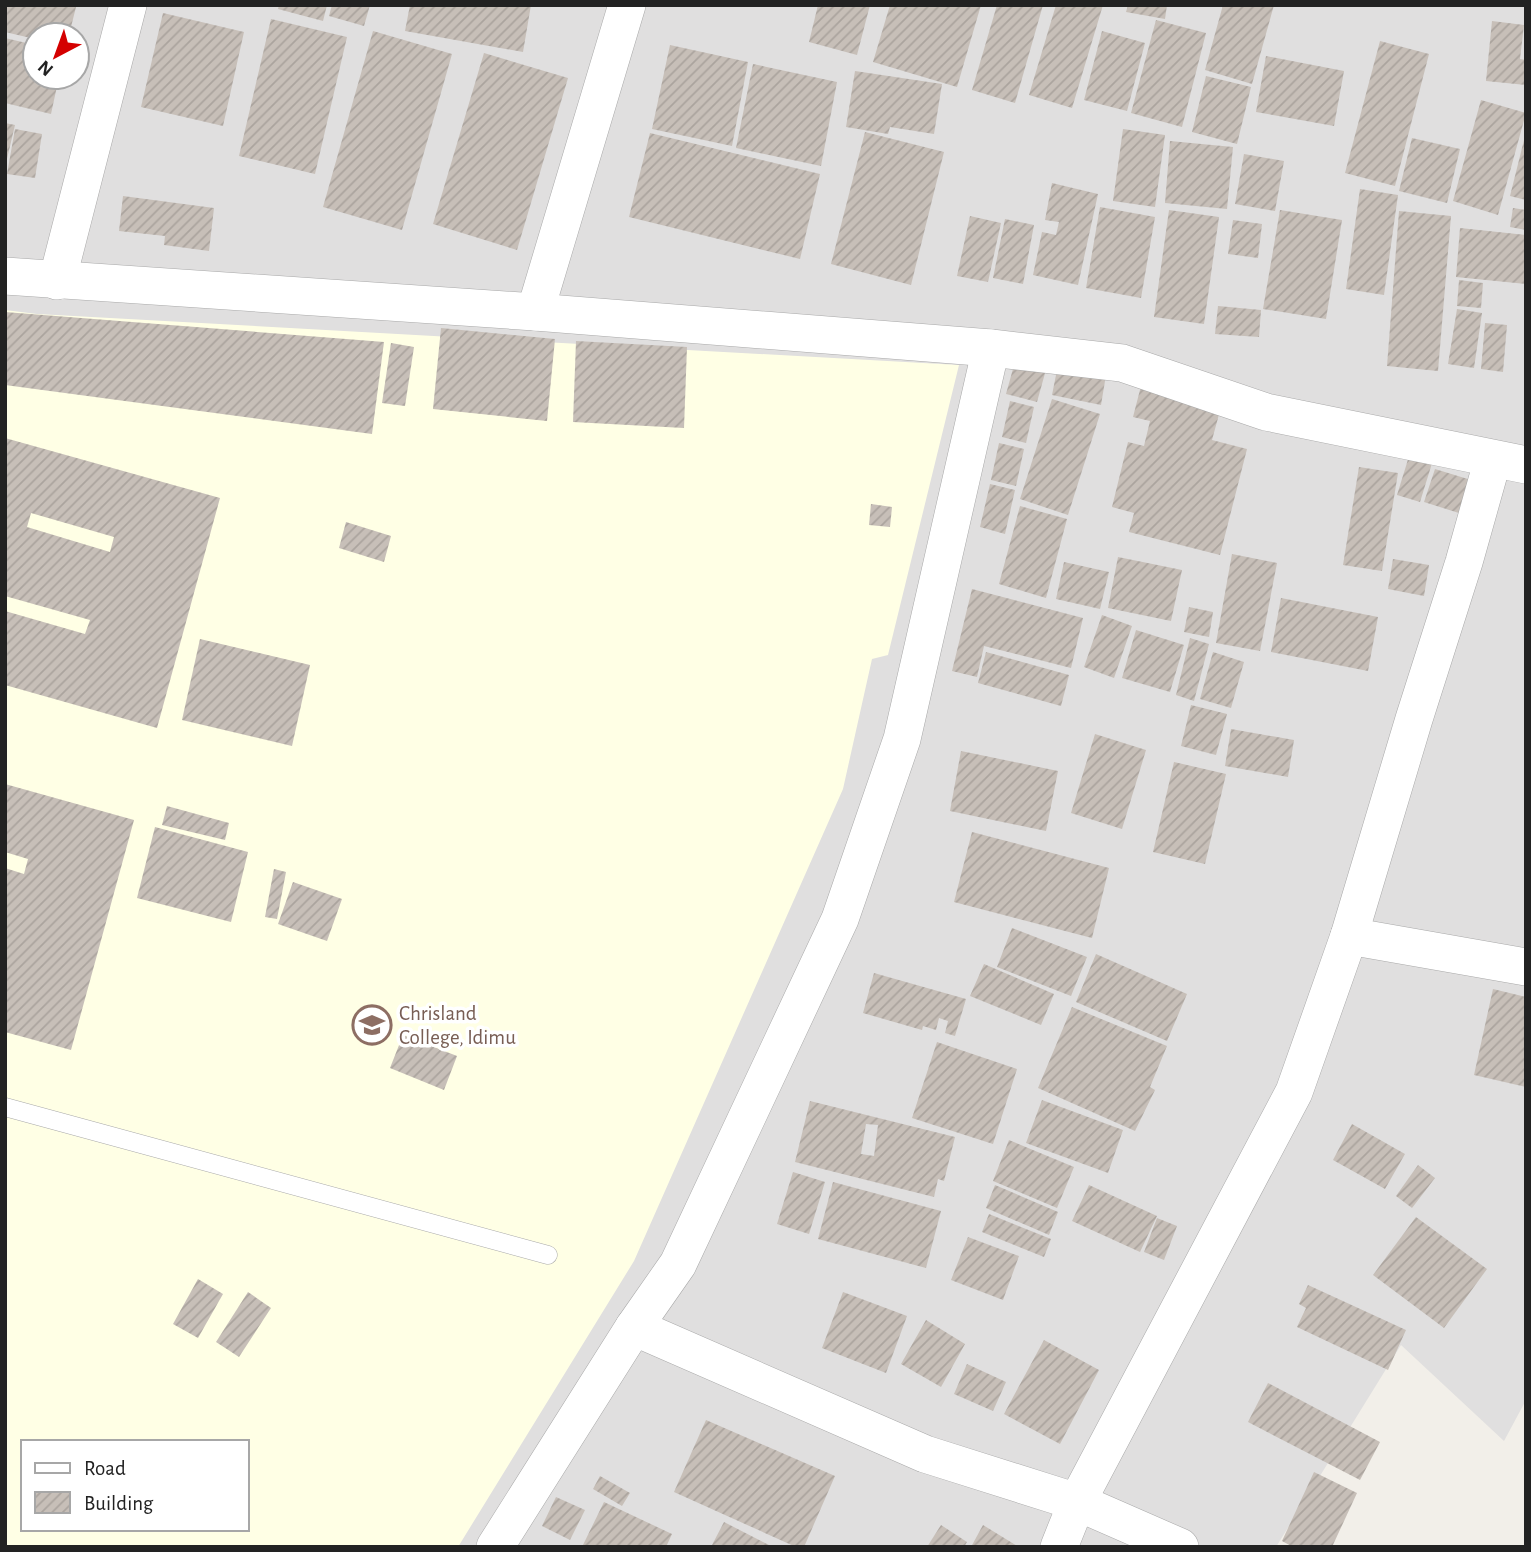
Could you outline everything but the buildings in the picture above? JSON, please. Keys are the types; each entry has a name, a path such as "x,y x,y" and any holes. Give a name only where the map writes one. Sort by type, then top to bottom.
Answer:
{"street":[{"path":"57,281 128,5"},
{"path":"536,312 626,5"},
{"path":"5,276 536,312 991,348 1122,363 1266,412 1509,462 1464,562 1413,719 1349,936 1294,1092 1077,1502 1059,1547"},
{"path":"495,1547 634,1327 678,1264 840,919 902,739 991,348"},
{"path":"1349,936 1526,967"},
{"path":"634,1327 925,1454 1077,1502 1180,1547"}],"lane":[{"path":"5,1107 548,1255"}],"shaded area":[{"path":"5,5 1526,5 1526,1400 1504,1441 1401,1345 1276,1547 5,1547"},
{"name":"Chrisland College, Idimu","path":"5,310 37,314 959,365 888,655 872,659 843,789 634,1261 458,1547 5,1547"}],"place":[{"name":"Chrisland College, Idimu","path":"372,1025"}]}
